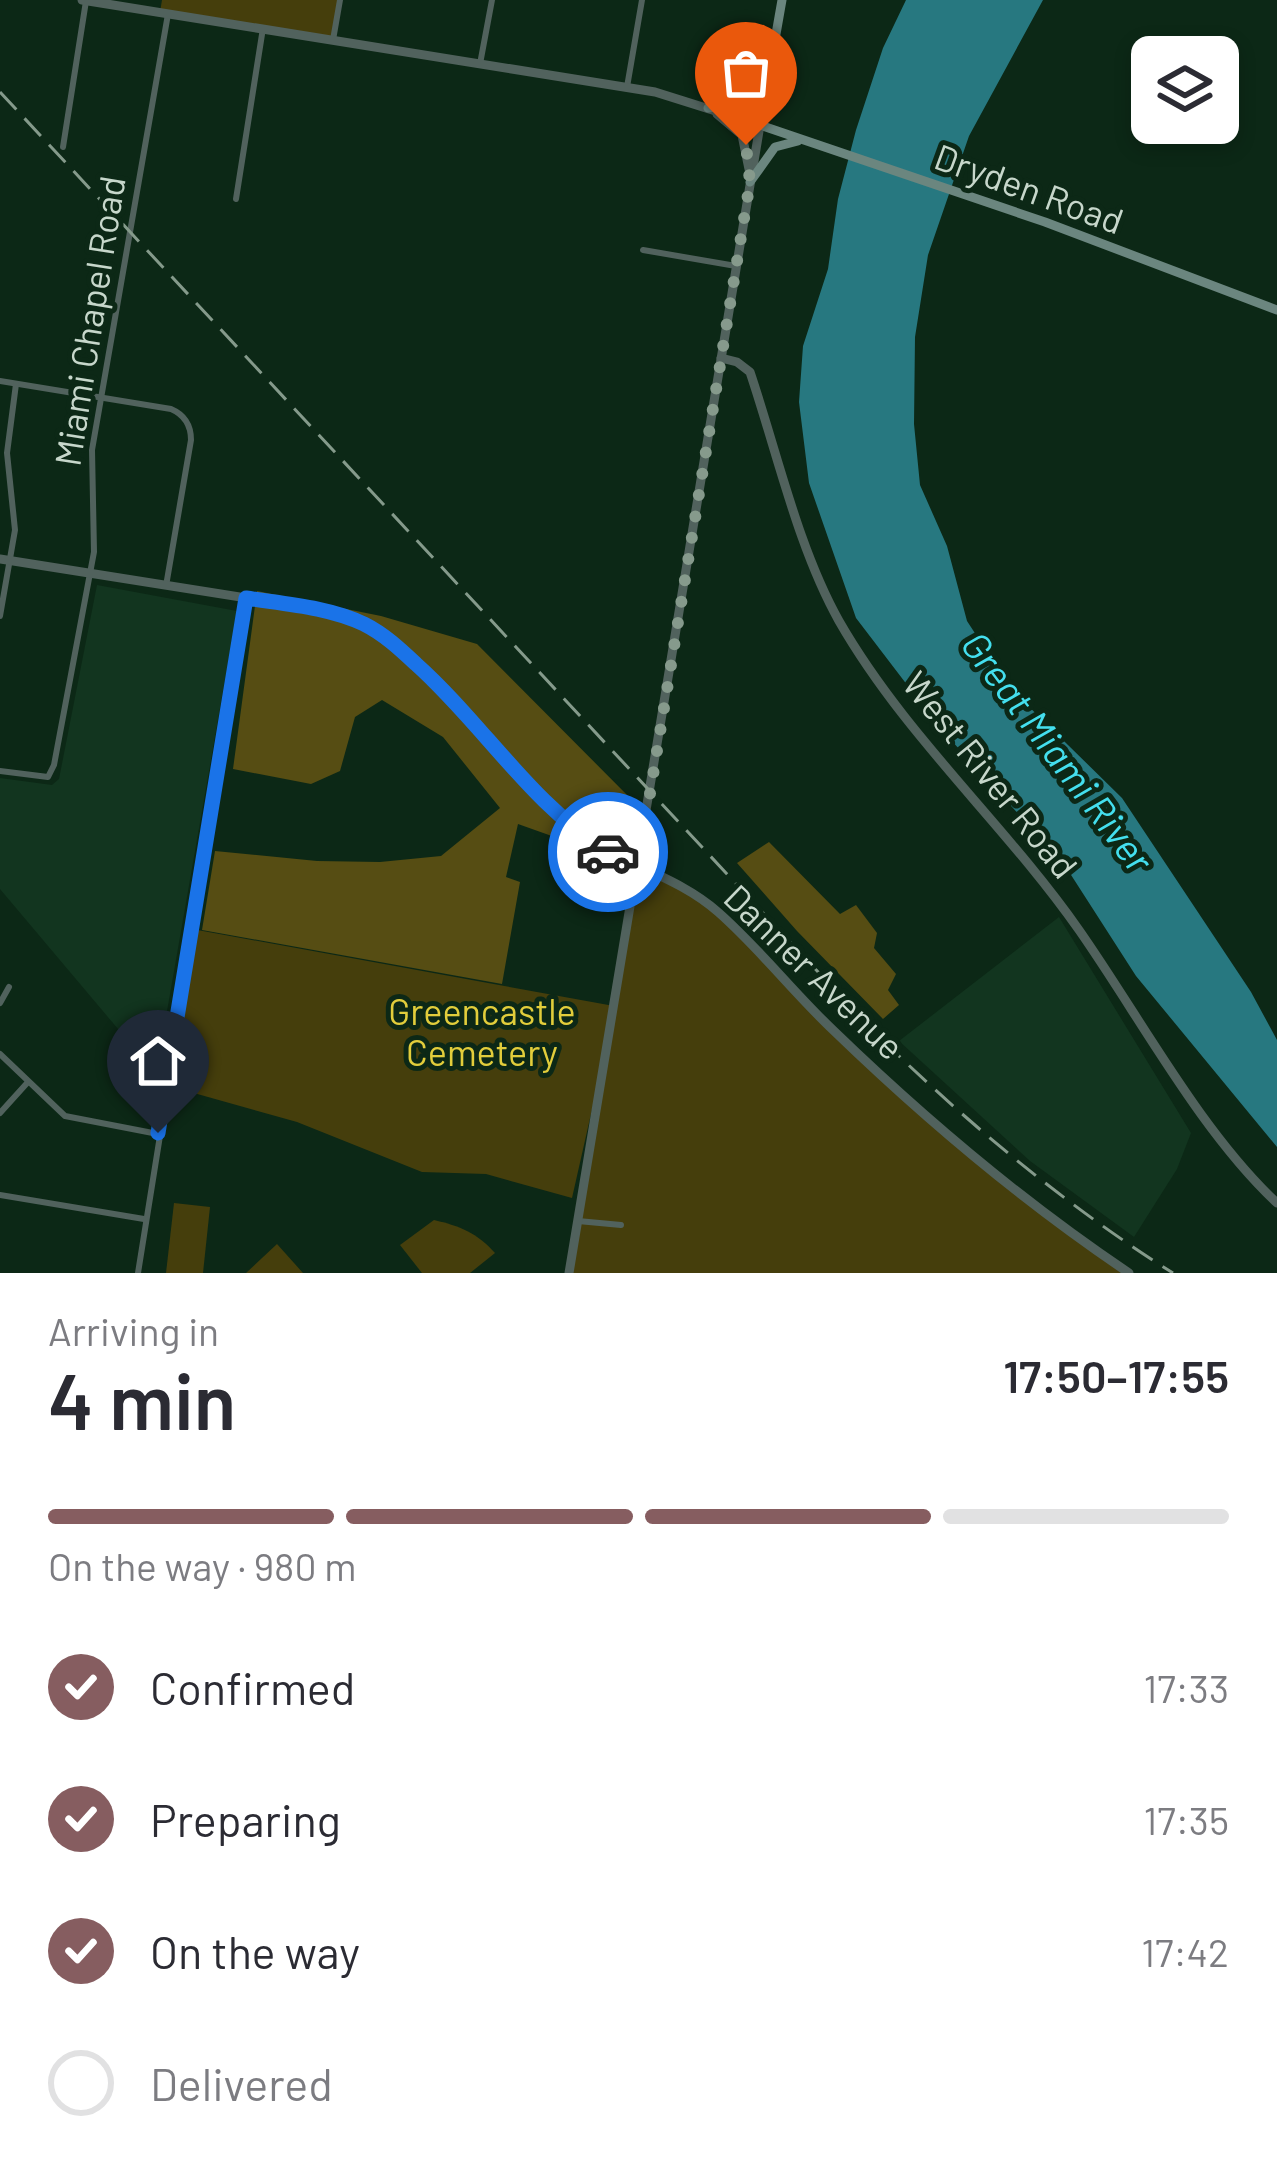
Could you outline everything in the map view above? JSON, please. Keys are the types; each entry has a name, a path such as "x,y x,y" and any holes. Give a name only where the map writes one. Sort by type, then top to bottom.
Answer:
{"main road":[{"path":"760,125 782,0"},
{"path":"708,108 742,104 771,63"},
{"name":"Dryden Road","path":"760,125 786,138 809,141 987,202 1277,310"},
{"path":"750,182 786,138"}],"street":[{"path":"63,147 84,0 164,9 628,87 760,125 569,1273"},
{"path":"333,40 340,0"},
{"path":"480,64 492,0"},
{"path":"628,87 642,0"},
{"name":"Miami Chapel Road","path":"0,771 48,777 54,765 90,574 94,544 90,474 164,9"},
{"path":"236,199 263,28"},
{"path":"708,108 742,135 750,182"},
{"path":"643,250 736,266"},
{"name":"West River Road","path":"721,358 750,372 815,570 854,645 922,743 1053,894 1212,1126 1277,1203"},
{"path":"0,381 171,409 187,422 191,440 166,586"},
{"path":"0,616 14,519 7,452 16,384"},
{"name":"Danner Avenue","path":"6,560 328,612 361,622 446,693 555,812 590,840 710,905 925,1116 1030,1202 1129,1273"},
{"path":"138,1273 246,598"},
{"path":"0,1003 9,987"},
{"path":"0,1054 52,1107 71,1119 158,1133"},
{"path":"0,1113 28,1082"},
{"path":"0,1195 144,1219"},
{"path":"578,1222 621,1225"}],"shaded area":[{"path":"97,585 237,611 156,1074 0,889 0,778 52,785 59,779"},
{"path":"257,591 381,616 477,644 633,801 626,850 563,840 518,824 506,877 520,882 502,984 202,930 215,851 317,861 441,856 500,808 443,737 382,700 355,717 340,771 311,784 233,769"},
{"path":"769,842 840,914 856,905 877,933 874,948 896,974 888,990 899,1005 883,1019 737,863"},
{"path":"1059,917 1191,1133 1177,1169 1134,1237 1030,1161 899,1041"}],"green space":[{"path":"162,0 340,0 333,40 160,12"},
{"name":"Greencastle Cemetery","path":"638,867 696,895 925,1116 1129,1273 569,1273 593,1105 572,1198 486,1174 422,1172 297,1122 176,1088 185,1030 176,1028 192,929 614,1006"},
{"path":"174,1203 210,1207 203,1273 166,1273"},
{"path":"434,1220 467,1231 495,1253 470,1273 422,1273 400,1245"},
{"path":"277,1244 303,1273 246,1273"}],"water":[{"name":"Great Miami River","path":"906,0 1043,0 969,136 928,255 915,337 914,424 920,485 947,546 967,621 1012,690 1122,798 1251,992 1277,1040 1277,1147 1136,976 1064,864 940,728 856,618 809,483 799,402 803,346 828,269 838,199 856,130 883,48"}],"railway":[{"path":"0,92 872,1030 1016,1160 1173,1273"}],"way so far":[{"path":"608,852 638,867 750,182 746,145"}],"route":[{"path":"158,1133 246,598 328,612 361,622 383,636 446,693 555,812 608,852"}]}
